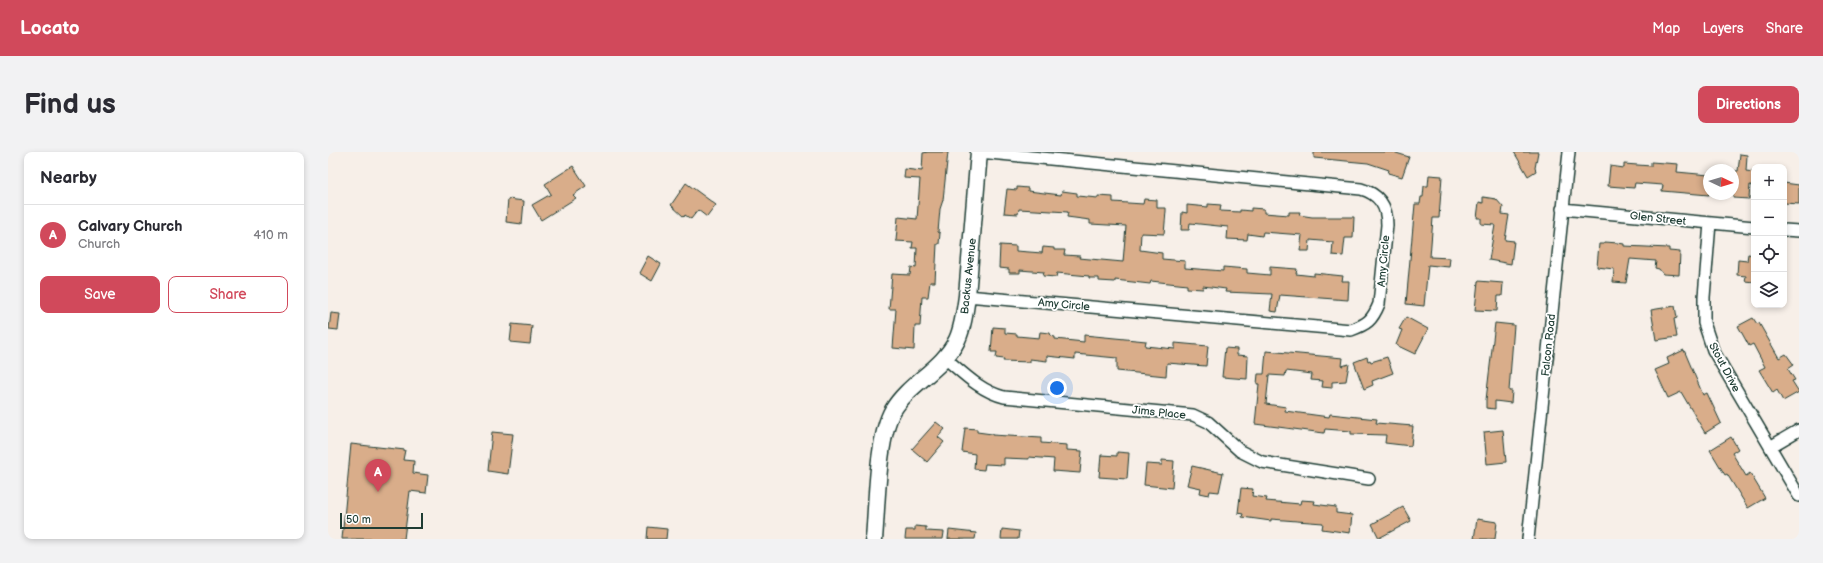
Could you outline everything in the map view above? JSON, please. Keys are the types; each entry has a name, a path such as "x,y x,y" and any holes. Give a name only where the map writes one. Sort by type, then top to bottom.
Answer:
{"street":[{"name":"Backus Avenue","path":"874,539 881,456 887,424 893,410 906,393 945,358 957,341 964,319 979,152"},
{"name":"Amy Circle","path":"967,296 1351,330 1366,325 1375,315 1379,304 1387,225 1387,214 1378,197 1371,191 1361,189 979,152"},
{"name":"Falcon Road","path":"1528,539 1569,152"},
{"name":"Glen Street","path":"1562,209 1751,227"},
{"name":"Stout Drive","path":"1710,223 1704,297 1704,322 1714,350 1799,496"},
{"path":"1787,230 1799,231"},
{"name":"Jims Place","path":"945,358 971,381 993,394 1004,398 1193,416 1208,422 1240,451 1262,462 1369,479"},
{"path":"1770,447 1799,430"}],"building":[{"path":"948,152 943,200 940,209 938,232 940,233 939,244 937,244 935,282 930,282 928,297 922,297 920,326 915,326 914,350 893,348 896,309 889,309 892,274 910,275 911,267 916,268 917,248 912,248 913,242 896,241 898,217 917,219 920,179 904,178 905,169 922,171 923,153"},
{"path":"1314,152 1393,152 1409,157 1402,177 1388,173 1389,170 1368,163 1314,158"},
{"path":"1514,152 1538,152 1535,168 1536,171 1528,176"},
{"path":"1740,154 1747,155 1746,171 1751,172 1749,199 1739,198"},
{"path":"1651,162 1678,164 1677,172 1703,174 1703,194 1662,191 1663,185 1635,183 1634,188 1608,186 1610,166 1624,168 1624,164 1651,166"},
{"path":"573,166 586,186 573,195 576,198 541,220 532,205 551,194 545,184"},
{"path":"1429,175 1442,176 1439,218 1433,218 1430,257 1450,258 1449,267 1428,265 1424,306 1406,304 1415,204 1420,204 1421,197 1423,197 1424,186 1428,186"},
{"path":"686,183 716,205 707,217 698,210 691,219 685,215 684,217 671,205"},
{"path":"1787,183 1799,185 1799,204 1787,203"},
{"path":"1017,187 1028,188 1028,191 1061,195 1062,191 1077,193 1077,196 1098,198 1098,196 1113,197 1113,202 1143,204 1144,199 1157,200 1157,208 1166,208 1164,234 1141,233 1140,250 1162,253 1162,259 1185,261 1185,268 1223,271 1223,267 1247,269 1247,273 1270,275 1270,267 1297,269 1296,274 1314,276 1314,273 1343,276 1342,281 1349,281 1348,300 1280,295 1277,312 1270,311 1272,294 1225,292 1226,289 1203,286 1203,289 1187,288 1187,285 1151,281 1150,284 1115,280 1115,282 1099,281 1099,278 1089,278 1089,276 1057,273 1056,277 1043,276 1044,272 1020,270 1020,273 1009,273 1009,269 999,268 1000,245 1016,246 1016,251 1042,253 1043,247 1054,248 1054,250 1065,250 1064,255 1080,256 1079,258 1123,262 1126,226 1090,224 1090,220 1067,217 1068,212 1019,209 1018,214 1004,213 1007,189 1017,190"},
{"path":"1483,197 1496,199 1503,207 1502,214 1509,215 1505,240 1514,241 1511,264 1489,260 1495,225 1481,224 1481,218 1477,218 1479,202 1483,203"},
{"path":"508,199 524,201 522,224 506,222"},
{"path":"1208,204 1221,205 1220,211 1251,211 1251,208 1264,209 1264,213 1289,215 1289,212 1300,212 1299,215 1312,217 1354,217 1353,238 1345,238 1343,256 1332,255 1333,242 1310,240 1309,251 1300,251 1302,235 1263,232 1262,236 1248,234 1247,240 1227,239 1228,227 1190,223 1189,230 1181,230 1182,212 1187,213 1187,205 1208,207"},
{"path":"1605,242 1624,244 1624,246 1669,248 1669,251 1680,252 1679,275 1663,274 1659,269 1655,268 1656,261 1630,259 1626,283 1613,282 1614,269 1597,267 1599,244 1604,244"},
{"path":"1748,254 1751,254 1751,282 1745,281 1746,276 1737,275 1738,260 1747,261"},
{"path":"648,256 661,264 652,281 639,273"},
{"path":"1478,281 1503,283 1502,296 1498,296 1497,311 1475,310"},
{"path":"1675,306 1677,318 1674,319 1677,337 1656,340 1651,310"},
{"path":"331,313 340,314 338,330 329,329"},
{"path":"1406,317 1428,329 1415,354 1396,345 1402,330 1399,329"},
{"path":"1753,318 1757,324 1759,323 1779,358 1786,354 1794,365 1788,369 1795,380 1792,381 1799,392 1783,401 1777,390 1773,393 1759,370 1765,367 1753,344 1749,346 1738,326"},
{"path":"1495,323 1514,325 1509,391 1512,391 1511,403 1495,401 1495,409 1486,408 1486,400"},
{"path":"512,324 532,326 530,344 510,342"},
{"path":"993,327 1005,328 1005,333 1017,334 1017,336 1039,338 1040,332 1050,333 1051,336 1055,337 1055,339 1084,342 1084,335 1146,341 1145,346 1175,349 1175,343 1208,346 1206,366 1167,363 1166,376 1117,371 1117,358 1075,354 1075,359 1047,356 1047,361 1030,359 1030,362 1003,361 1004,359 996,358 997,352 991,352"},
{"path":"1225,348 1237,349 1237,355 1248,356 1247,379 1222,377"},
{"path":"1684,350 1703,395 1707,393 1721,423 1705,433 1681,392 1668,398 1655,370 1669,364 1667,358"},
{"path":"1266,351 1343,358 1342,366 1349,364 1346,381 1332,382 1332,388 1322,387 1323,381 1311,380 1312,374 1286,371 1285,376 1269,375 1266,404 1286,407 1285,411 1329,417 1330,414 1377,419 1376,423 1413,426 1411,446 1385,443 1386,435 1351,434 1351,431 1325,429 1324,433 1255,424 1259,384 1257,384 1258,374 1264,374"},
{"path":"1367,357 1368,361 1370,360 1371,362 1387,357 1393,373 1372,381 1373,385 1364,389 1354,362"},
{"path":"936,422 945,429 938,437 944,442 927,462 912,449"},
{"path":"965,428 977,429 977,432 992,435 1041,438 1041,443 1067,445 1067,450 1082,451 1080,473 1053,471 1054,459 1029,457 1029,459 1004,458 1004,465 985,464 984,470 974,469 975,454 962,452"},
{"path":"1503,430 1506,462 1487,464 1484,432"},
{"path":"492,432 513,434 508,474 488,471"},
{"path":"1731,437 1738,449 1732,453 1746,476 1750,473 1765,498 1748,508 1710,450"},
{"path":"351,444 405,450 403,460 414,461 413,473 428,475 426,493 410,491 404,539 342,539"},
{"path":"1117,452 1129,453 1127,479 1099,477 1101,455 1117,456"},
{"path":"1162,460 1174,461 1172,488 1144,485 1146,464 1162,465"},
{"path":"1192,466 1223,473 1219,492 1210,491 1209,495 1200,493 1201,488 1187,485"},
{"path":"1241,488 1253,489 1252,496 1267,498 1266,501 1300,504 1301,500 1315,501 1314,504 1336,507 1336,513 1352,515 1350,533 1322,529 1323,523 1271,519 1271,521 1242,517 1243,514 1238,513"},
{"path":"1403,507 1411,521 1379,538 1372,524"},
{"path":"1477,519 1497,522 1495,539 1474,539"},
{"path":"915,526 926,527 926,531 944,532 943,539 905,539 906,530 915,530"},
{"path":"648,527 667,529 666,539 647,539"},
{"path":"1002,529 1019,531 1018,539 1001,539"},
{"path":"949,530 976,533 975,539 948,539"}],"place":[{"name":"Calvary Church","path":"378,492"}]}
